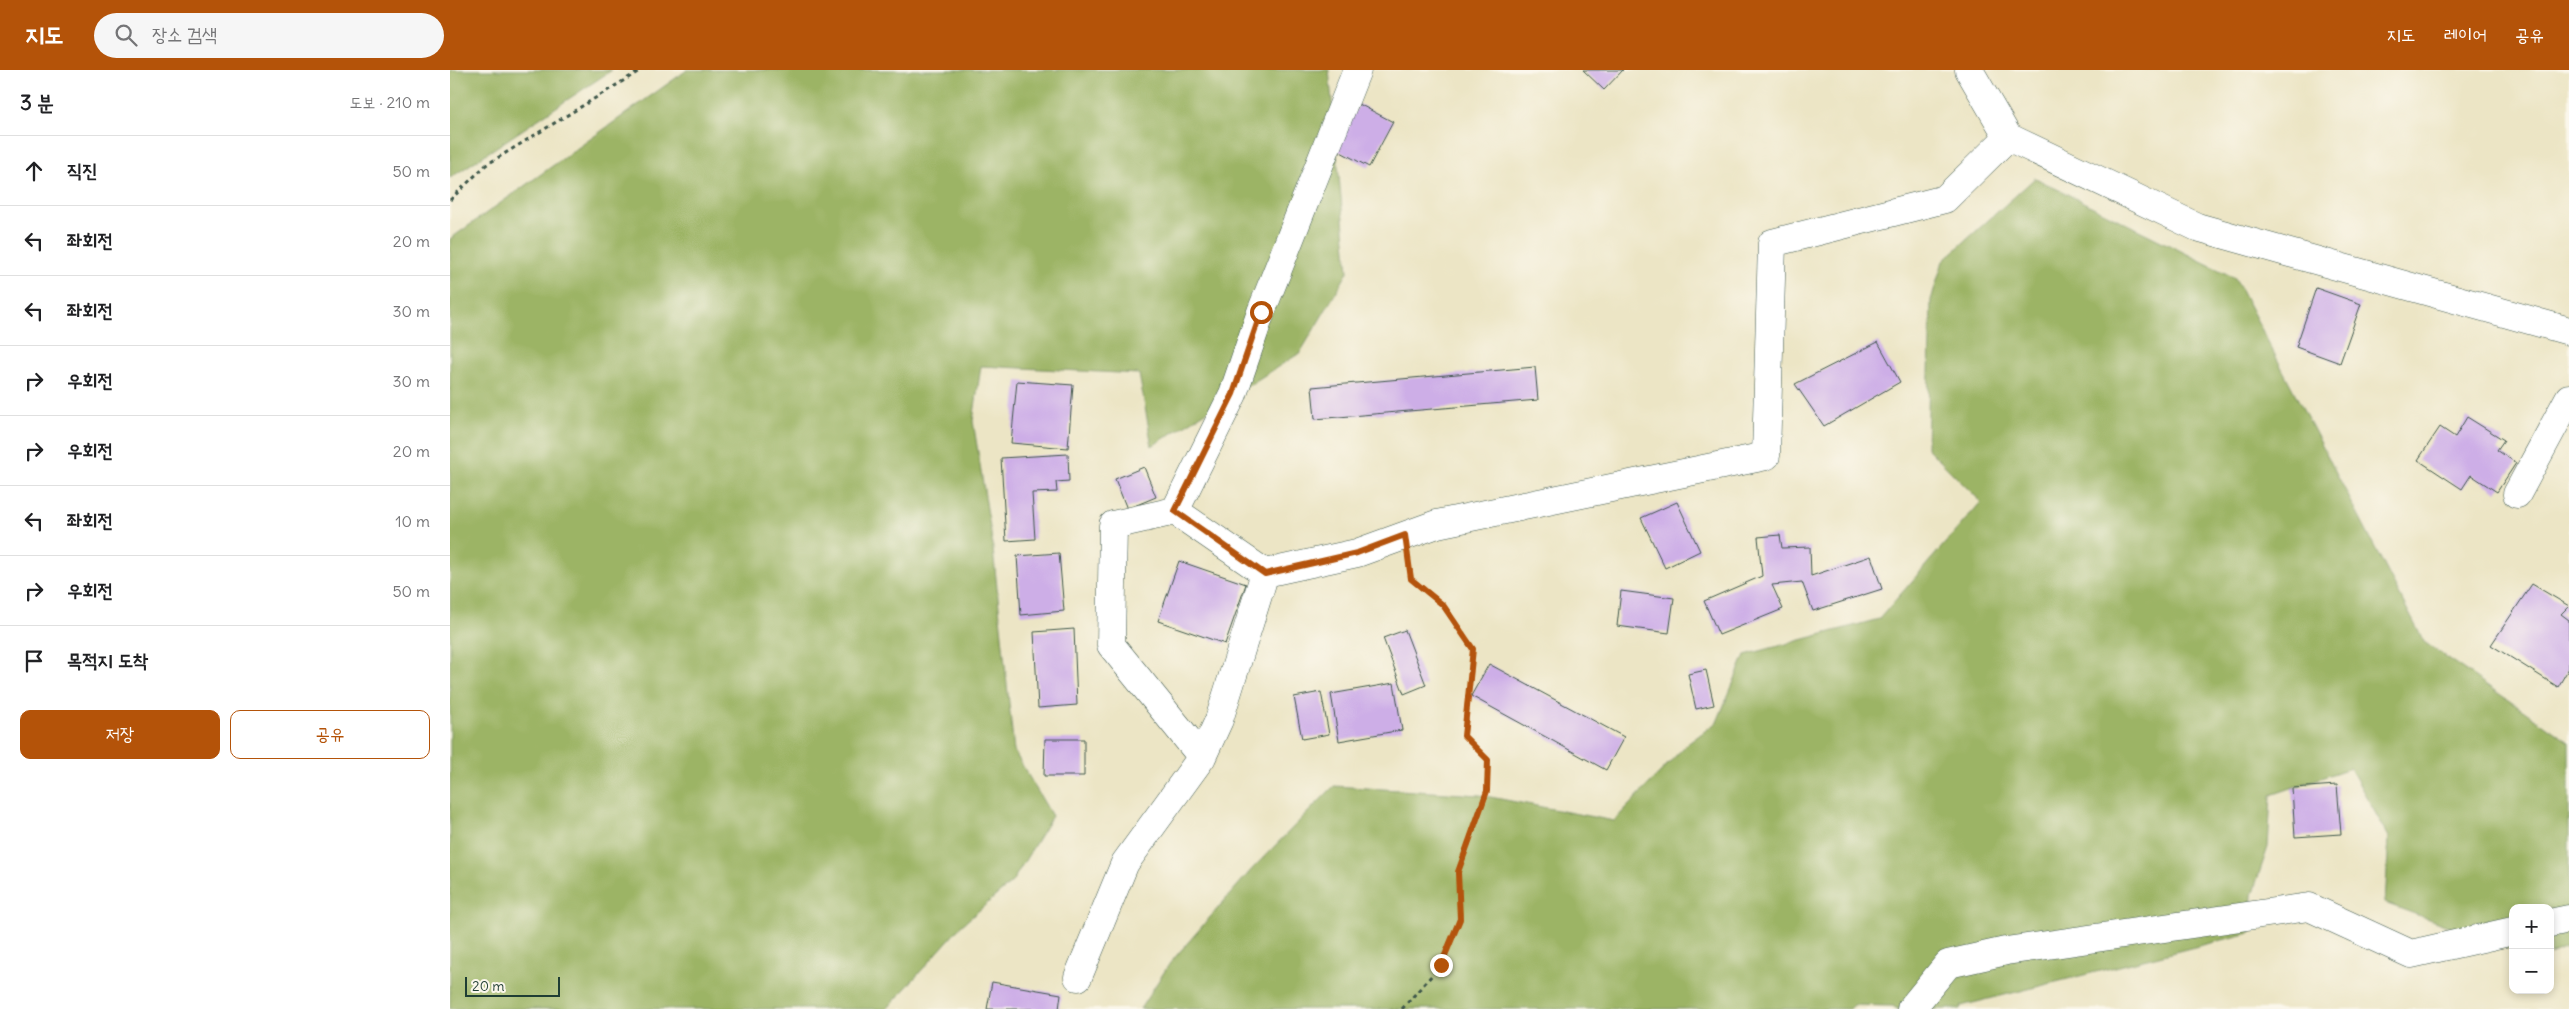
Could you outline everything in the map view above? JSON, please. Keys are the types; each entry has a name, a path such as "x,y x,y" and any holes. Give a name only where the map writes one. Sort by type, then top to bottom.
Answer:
{"street":[{"path":"1175,511 1233,394 1261,312 1357,70"},
{"path":"1969,70 2008,137 2197,227 2569,331"},
{"path":"1202,757 1111,645 1114,525 1175,511 1265,574 1357,553 1437,524 1766,456 1772,243 1945,199 2008,137"},
{"path":"2517,494 2569,398"},
{"path":"1078,977 1125,863 1202,757 1219,720 1265,574"},
{"path":"1911,1009 1948,964 2006,952 2309,907 2411,954 2509,933"},
{"path":"2554,922 2569,919"}],"path":[{"path":"450,200 486,165 641,70"},
{"path":"1402,1009 1441,965 1460,919 1458,872 1487,791 1488,760 1464,736 1473,649 1443,605 1411,579 1405,535"}],"green space":[{"path":"450,70 612,70 450,178"},
{"path":"687,70 1329,70 1348,272 1300,353 1152,446 1139,374 981,366 973,421 992,540 1014,751 1052,816 1012,882 962,925 887,1009 450,1009 450,239"},
{"path":"2035,178 2235,278 2424,642 2569,742 2569,947 2554,953 2554,904 2509,904 2509,949 2385,903 2389,837 2350,768 2271,795 2268,847 2252,895 2250,933 1961,1006 1960,1009 1897,1009 1893,1006 1854,1005 1850,1009 1140,1009 1170,963 1253,868 1334,786 1480,795 1614,821 1686,745 1717,722 1745,655 1879,619 1981,502 1927,448 1931,300 1943,261"}],"building":[{"path":"1583,70 1623,70 1604,90"},
{"path":"1359,104 1393,122 1369,167 1335,149"},
{"path":"2316,288 2361,304 2340,363 2296,347"},
{"path":"1878,342 1900,382 1824,426 1795,384"},
{"path":"1535,367 1538,400 1315,419 1312,387"},
{"path":"1017,381 1073,385 1068,448 1011,443"},
{"path":"2467,417 2504,440 2497,450 2516,463 2497,492 2471,475 2462,489 2418,460 2440,427 2455,437"},
{"path":"1068,454 1069,481 1056,482 1057,492 1032,493 1035,539 1006,541 1001,458"},
{"path":"1144,467 1156,497 1127,509 1115,479"},
{"path":"1677,502 1700,551 1665,568 1641,518"},
{"path":"1780,535 1782,548 1810,547 1811,576 1871,556 1882,589 1813,611 1802,582 1772,585 1783,609 1719,635 1704,601 1762,576 1758,537"},
{"path":"1059,553 1064,611 1021,615 1017,556"},
{"path":"1179,561 1246,584 1225,644 1158,621"},
{"path":"2532,584 2569,606 2561,614 2569,620 2569,668 2558,687 2491,645"},
{"path":"1621,591 1674,598 1669,633 1617,626"},
{"path":"1074,629 1077,705 1038,708 1034,632"},
{"path":"1405,630 1426,685 1404,694 1383,638"},
{"path":"1489,664 1624,737 1606,770 1471,696"},
{"path":"1706,670 1714,705 1696,709 1688,674"},
{"path":"1394,683 1402,730 1339,741 1331,694"},
{"path":"1321,692 1329,734 1302,739 1294,697"},
{"path":"1045,739 1084,739 1084,776 1044,776"},
{"path":"2337,785 2341,834 2295,837 2292,788"},
{"path":"992,982 1061,994 1059,1009 987,1009"}],"route":[{"path":"1261,312 1233,394 1175,511 1265,574 1357,553 1405,535 1411,579 1443,605 1473,649 1464,736 1488,760 1487,791 1458,872 1460,919 1441,965"}]}
